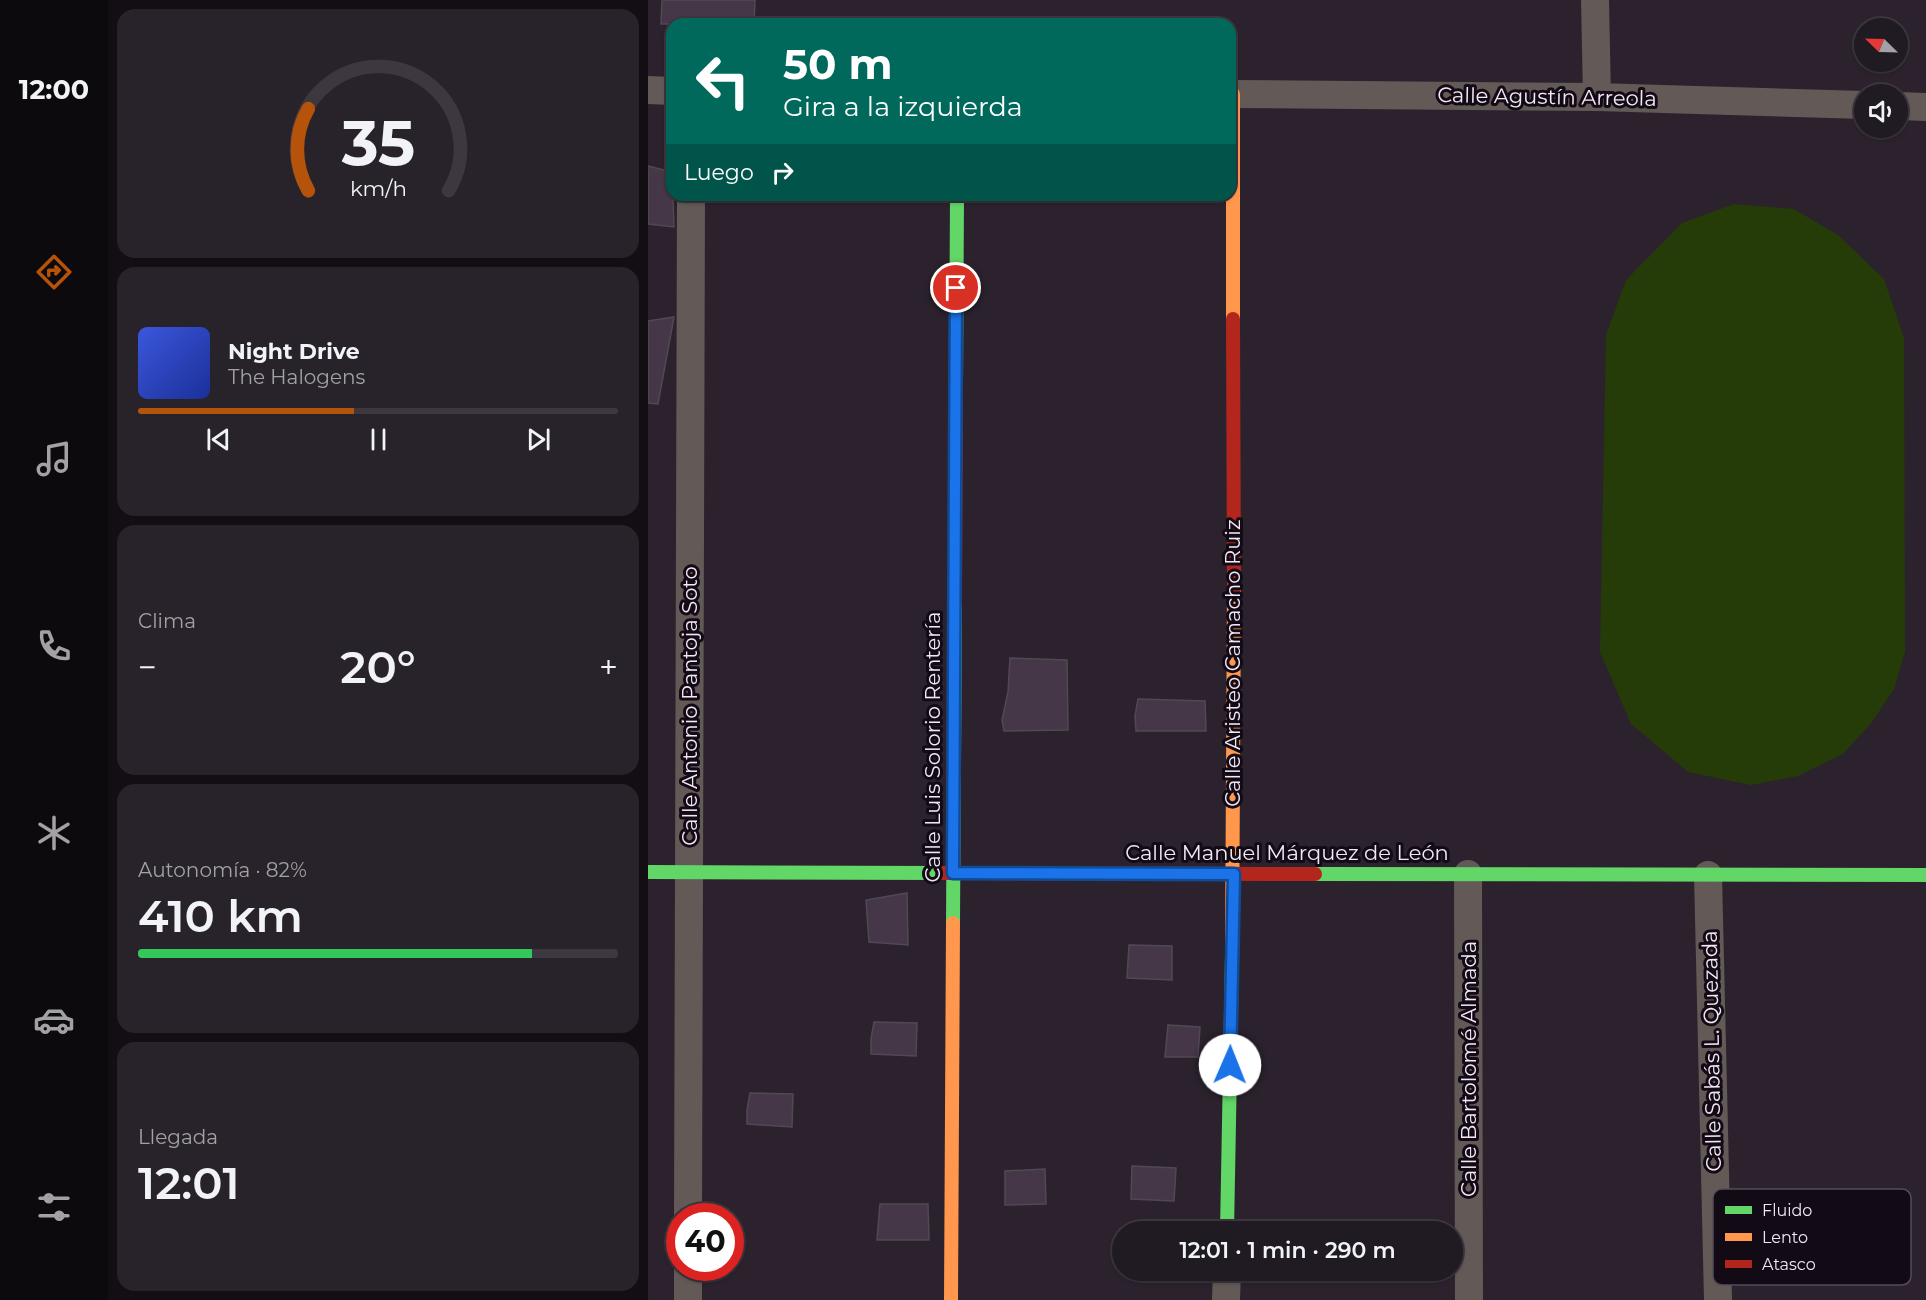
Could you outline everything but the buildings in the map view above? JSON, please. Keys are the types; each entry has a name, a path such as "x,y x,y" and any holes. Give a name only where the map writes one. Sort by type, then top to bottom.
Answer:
{"street":[{"path":"1595,0 1597,97"},
{"path":"648,90 666,91"},
{"name":"Calle Agustín Arreola","path":"1236,94 1597,97 1854,105"},
{"path":"1908,106 1926,107"},
{"name":"Calle Antonio Pantoja Soto","path":"688,1203 691,201"},
{"name":"Calle Luis Solorio Rentería","path":"951,1300 957,201"},
{"name":"Calle Aristeo Camacho Ruiz","path":"1227,1221 1234,874 1231,201"},
{"name":"Calle Manuel Márquez de León","path":"648,872 1926,875"},
{"name":"Calle Bartolomé Almada","path":"1468,874 1469,1300"},
{"name":"Calle Sabás L. Quezada","path":"1708,875 1715,1189"},
{"path":"688,1281 688,1300"},
{"path":"1226,1300 1227,1281"},
{"name":"Calle Sabás L. Quezada","path":"1718,1285 1718,1300"}],"green space":[{"path":"1734,204 1794,209 1838,235 1884,279 1904,338 1905,652 1894,689 1872,722 1843,754 1798,776 1751,785 1688,772 1631,724 1600,652 1606,335 1626,280 1682,223"}],"traffic: fast":[{"path":"956,386 957,201"},
{"path":"953,923 955,604"},
{"path":"648,872 942,873"},
{"path":"1315,874 1926,875"},
{"path":"1227,1221 1232,957"}],"traffic: slow":[{"path":"1233,201 1233,319"},
{"path":"1232,957 1234,588"},
{"path":"951,1300 953,923"}],"traffic: jam":[{"path":"1233,319 1234,588"},
{"path":"955,604 956,386"},
{"path":"942,873 1315,874"}],"route":[{"path":"956,288 953,873 1234,874 1230,1065"}]}
